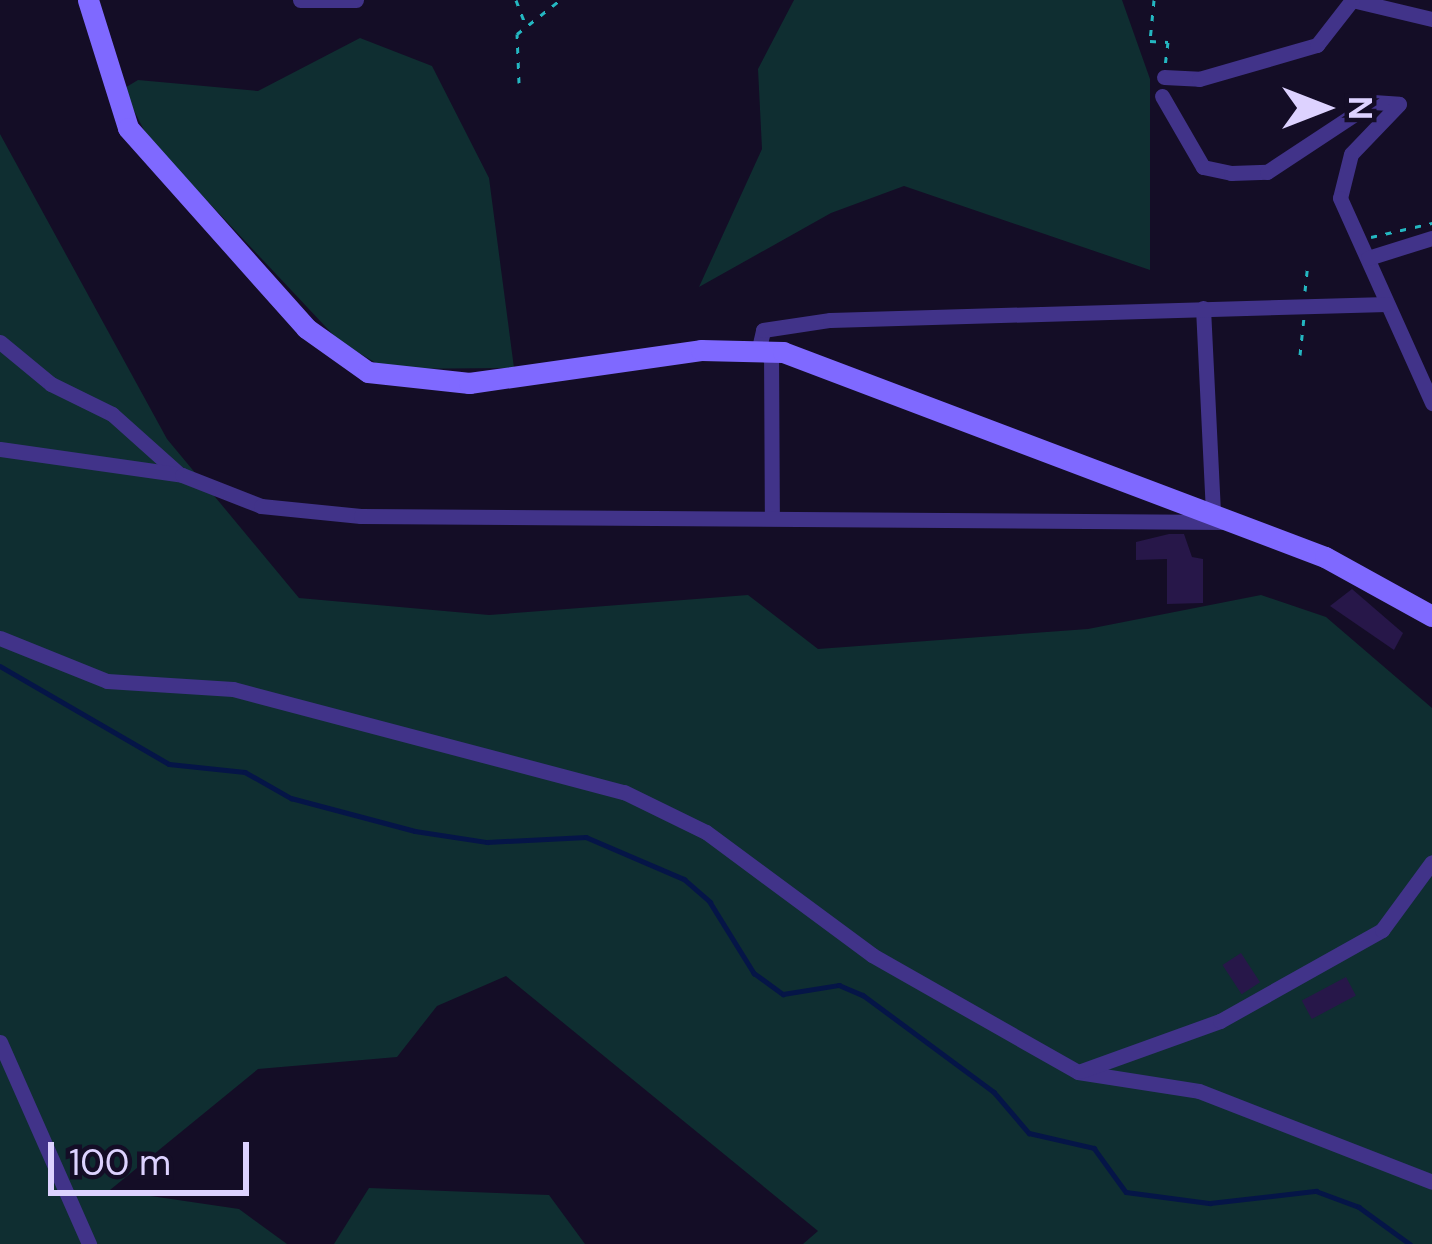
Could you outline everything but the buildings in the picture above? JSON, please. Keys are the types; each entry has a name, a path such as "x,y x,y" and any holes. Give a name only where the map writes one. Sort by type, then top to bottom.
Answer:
{"street":[{"path":"88,0 128,128 306,328 350,364 449,384 765,348 1362,573 1432,616"},
{"path":"300,0 356,0"},
{"path":"1164,77 1199,79 1317,45 1352,0 1432,19"},
{"path":"1162,96 1203,167 1231,173 1267,172 1373,102 1399,104 1361,140 1340,184 1363,251 1432,403"},
{"path":"1363,251 1432,238"},
{"path":"772,518 763,330 830,320 1387,304"},
{"path":"1203,308 1220,519"},
{"path":"0,342 51,384 112,414 182,475"},
{"path":"0,448 182,475 261,506 361,516 1220,519"},
{"path":"0,638 106,681 233,689 624,792 706,832 872,955 1078,1072 1199,1090 1432,1181"},
{"path":"1078,1072 1220,1021 1382,930 1432,862"},
{"path":"0,1042 89,1244"}],"path":[{"path":"516,0 526,26"},
{"path":"519,83 512,50 526,26 560,0"},
{"path":"1154,0 1150,41 1168,42 1164,77"},
{"path":"1363,251 1432,223"}],"green space":[{"path":"794,0 1122,0 1150,79 1150,270 904,186 831,213 699,287 762,149 758,69"},
{"path":"360,38 432,66 489,178 514,368 386,369 339,341 148,138 123,89 138,80 258,91"},
{"path":"0,134 167,439 299,598 489,615 748,595 818,649 1088,629 1261,595 1326,617 1432,708 1432,1244 803,1244 818,1231 506,976 437,1006 397,1057 258,1069 110,1190 239,1209 287,1244 0,1244"},
{"path":"369,1188 549,1195 585,1244 334,1244"}],"waterway":[{"path":"0,666 169,764 245,772 291,798 415,831 487,842 586,837 684,879 710,902 754,973 783,994 839,985 863,995 994,1092 1029,1133 1094,1148 1126,1192 1210,1203 1316,1191 1359,1207 1410,1244"}]}
